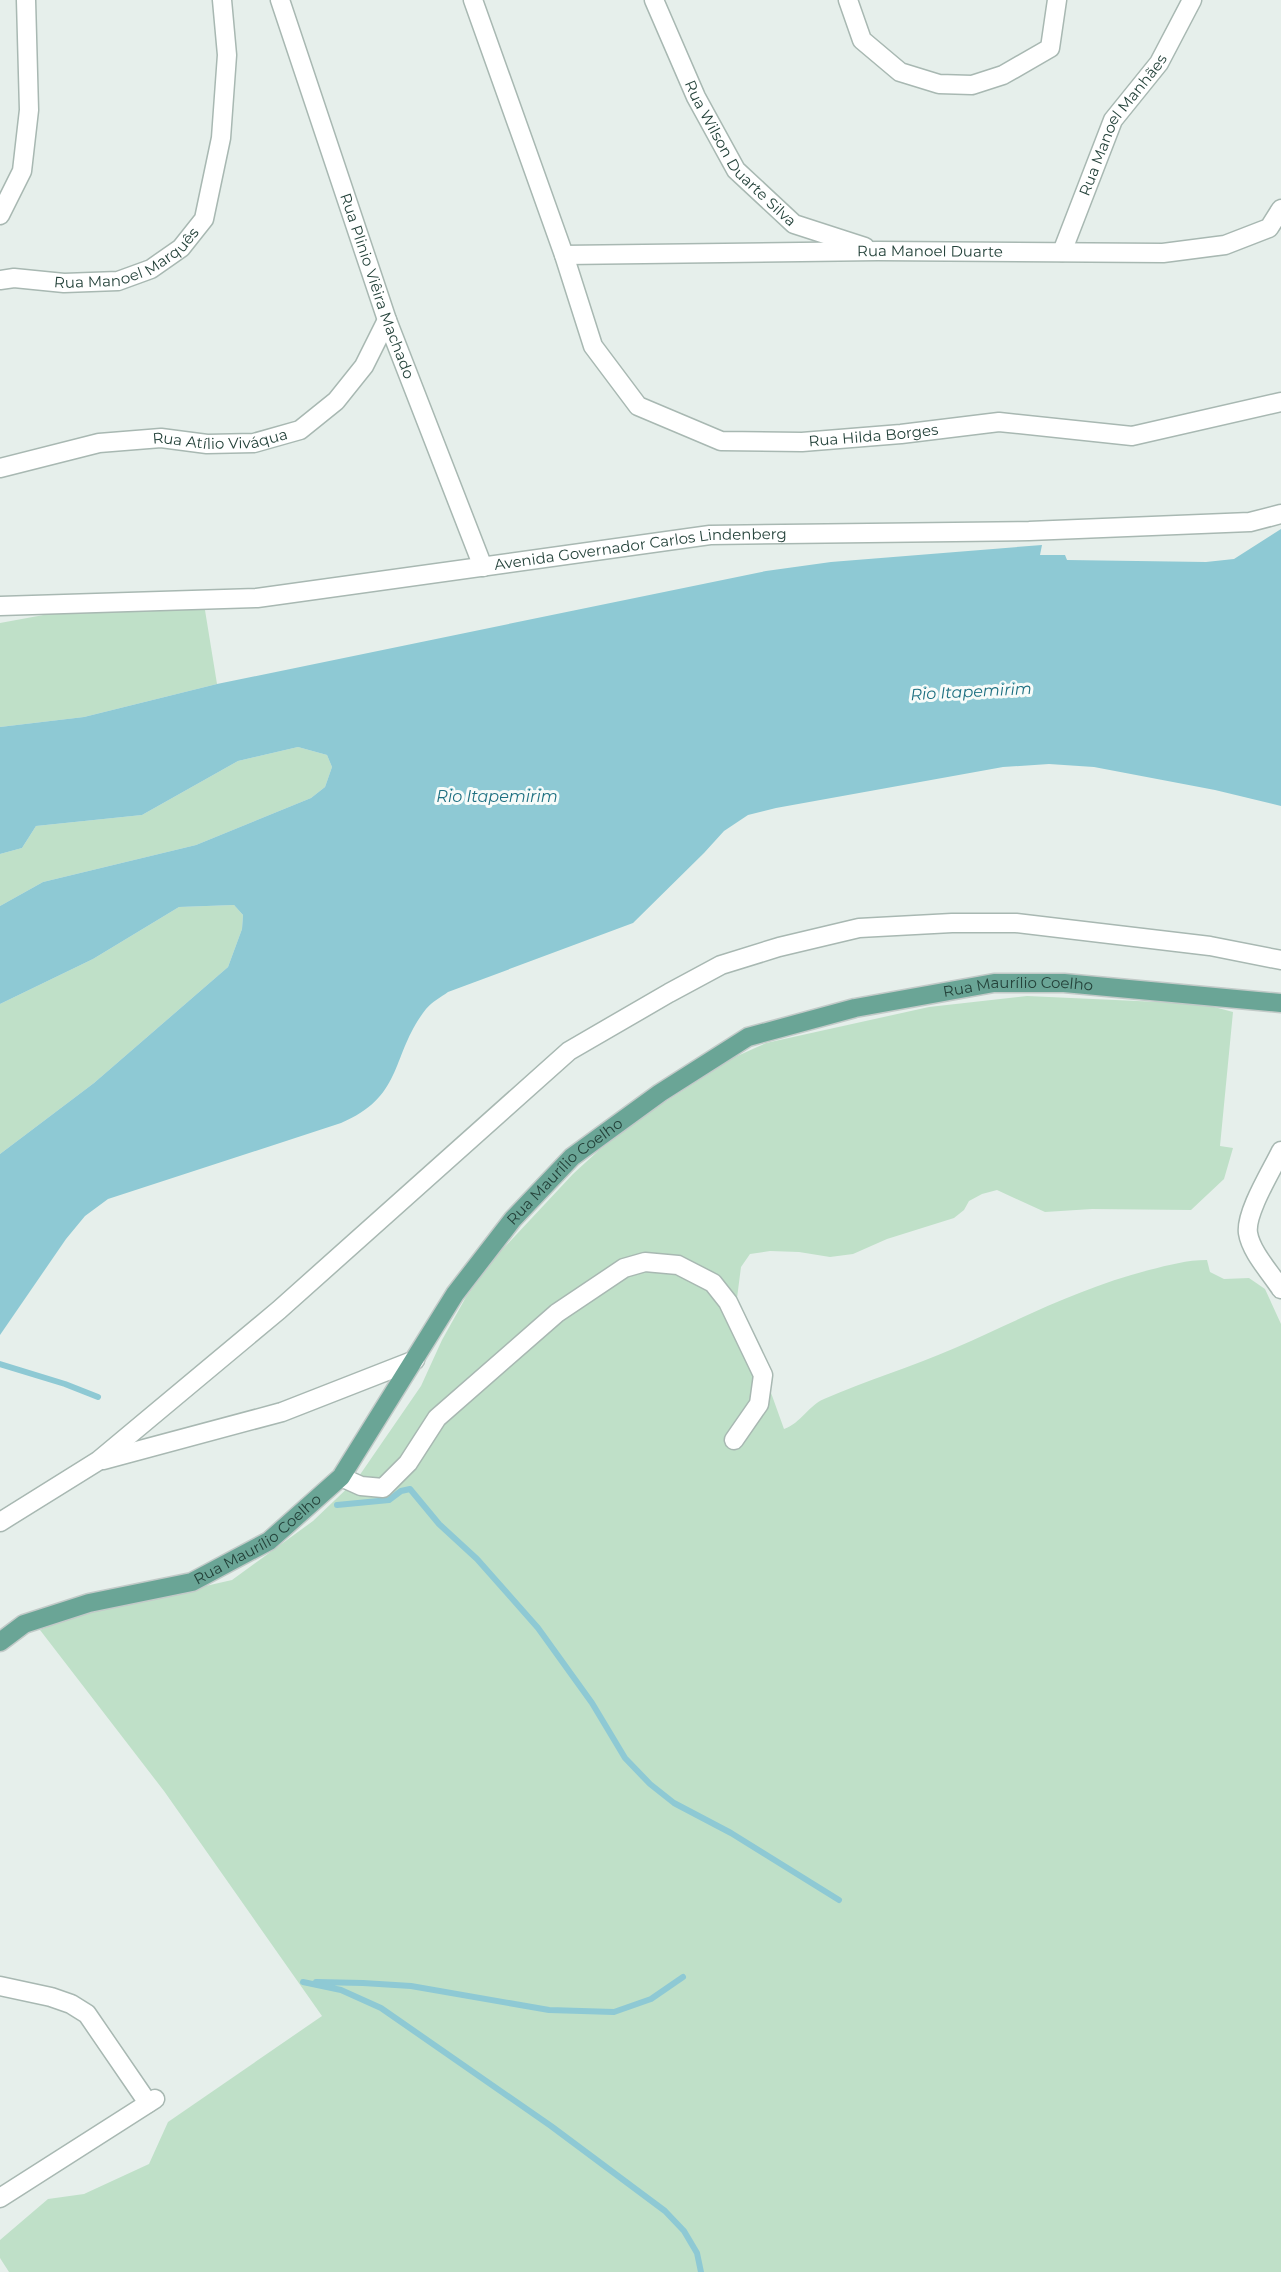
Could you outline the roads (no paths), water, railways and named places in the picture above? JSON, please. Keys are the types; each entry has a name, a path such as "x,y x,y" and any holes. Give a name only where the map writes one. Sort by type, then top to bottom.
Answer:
{"main road":[{"name":"Rua Maurílio Coelho","path":"0,1642 24,1624 89,1603 192,1582 269,1541 341,1477 455,1294 513,1219 572,1157 660,1093 748,1037 855,1008 994,983 1064,983 1281,1003"}],"street":[{"path":"0,215 22,171 29,110 26,0"},
{"name":"Rua Manoel Marquês","path":"0,280 14,278 64,284 118,281 151,269 181,248 204,219 222,126 227,55 222,0"},
{"name":"Rua Plinio Viêira Machado","path":"280,0 387,320 483,567"},
{"path":"473,0 564,255"},
{"name":"Rua Wilson Duarte Silva","path":"654,0 696,97 736,170 794,224 878,251"},
{"path":"848,0 862,40 900,72 939,84 972,85 1003,75 1050,48 1057,0"},
{"name":"Rua Manoel Manhães","path":"1062,252 1113,120 1160,63 1192,0"},
{"name":"Rua Manoel Duarte","path":"564,255 878,251 1163,253 1225,245 1269,228 1281,209"},
{"name":"Rua Hilda Borges","path":"564,255 593,346 638,406 721,441 802,442 901,434 999,422 1132,436 1281,402"},
{"name":"Rua Atílio Viváqua","path":"0,468 99,443 161,438 207,444 254,443 300,430 336,401 357,375 364,366 387,320"},
{"name":"Avenida Governador Carlos Lindenberg","path":"0,606 257,598 710,535 1029,531 1250,522 1281,514"},
{"path":"0,1522 98,1461 279,1310 569,1051 722,965 779,947 859,928 952,923 1016,923 1210,946 1281,960"},
{"path":"1281,1152 1250,1216 1247,1231 1252,1244 1281,1289"},
{"path":"341,1477 361,1486 382,1488 408,1463 437,1418 557,1313 624,1268 645,1262 678,1265 713,1283 729,1302 763,1375 759,1404 734,1440"},
{"path":"98,1461 282,1412 415,1360"},
{"path":"0,1986 51,1997 87,2014 151,2101 0,2198"}],"water":[{"name":"Rio Itapemirim","path":"1281,529 1281,806 1215,790 1094,767 1049,764 1003,767 748,815 724,831 633,923 448,992 434,1002 426,1009 415,1026 387,1087 362,1112 341,1123 108,1199 85,1216 66,1239 0,1335 0,1154 94,1083 228,967 242,929 243,915 234,905 179,907 93,959 0,1004 0,906 43,882 196,845 311,798 325,787 332,767 327,755 298,747 238,761 142,815 36,826 22,848 0,854 0,727 84,717 217,684 766,571 831,562 1042,545 1040,555 1065,555 1067,560 1206,562 1234,559"}],"waterway":[{"path":"0,1364 98,1397"},
{"path":"337,1505 389,1500 401,1491 410,1489 439,1524 477,1559 538,1628 592,1703 625,1758 650,1784 674,1803 731,1833 839,1900"},
{"path":"316,1982 411,1986 549,2010 614,2012 651,1999 683,1977"},
{"path":"303,1982 341,1990 381,2008 551,2126 665,2211 684,2231 697,2253 701,2272"}]}
